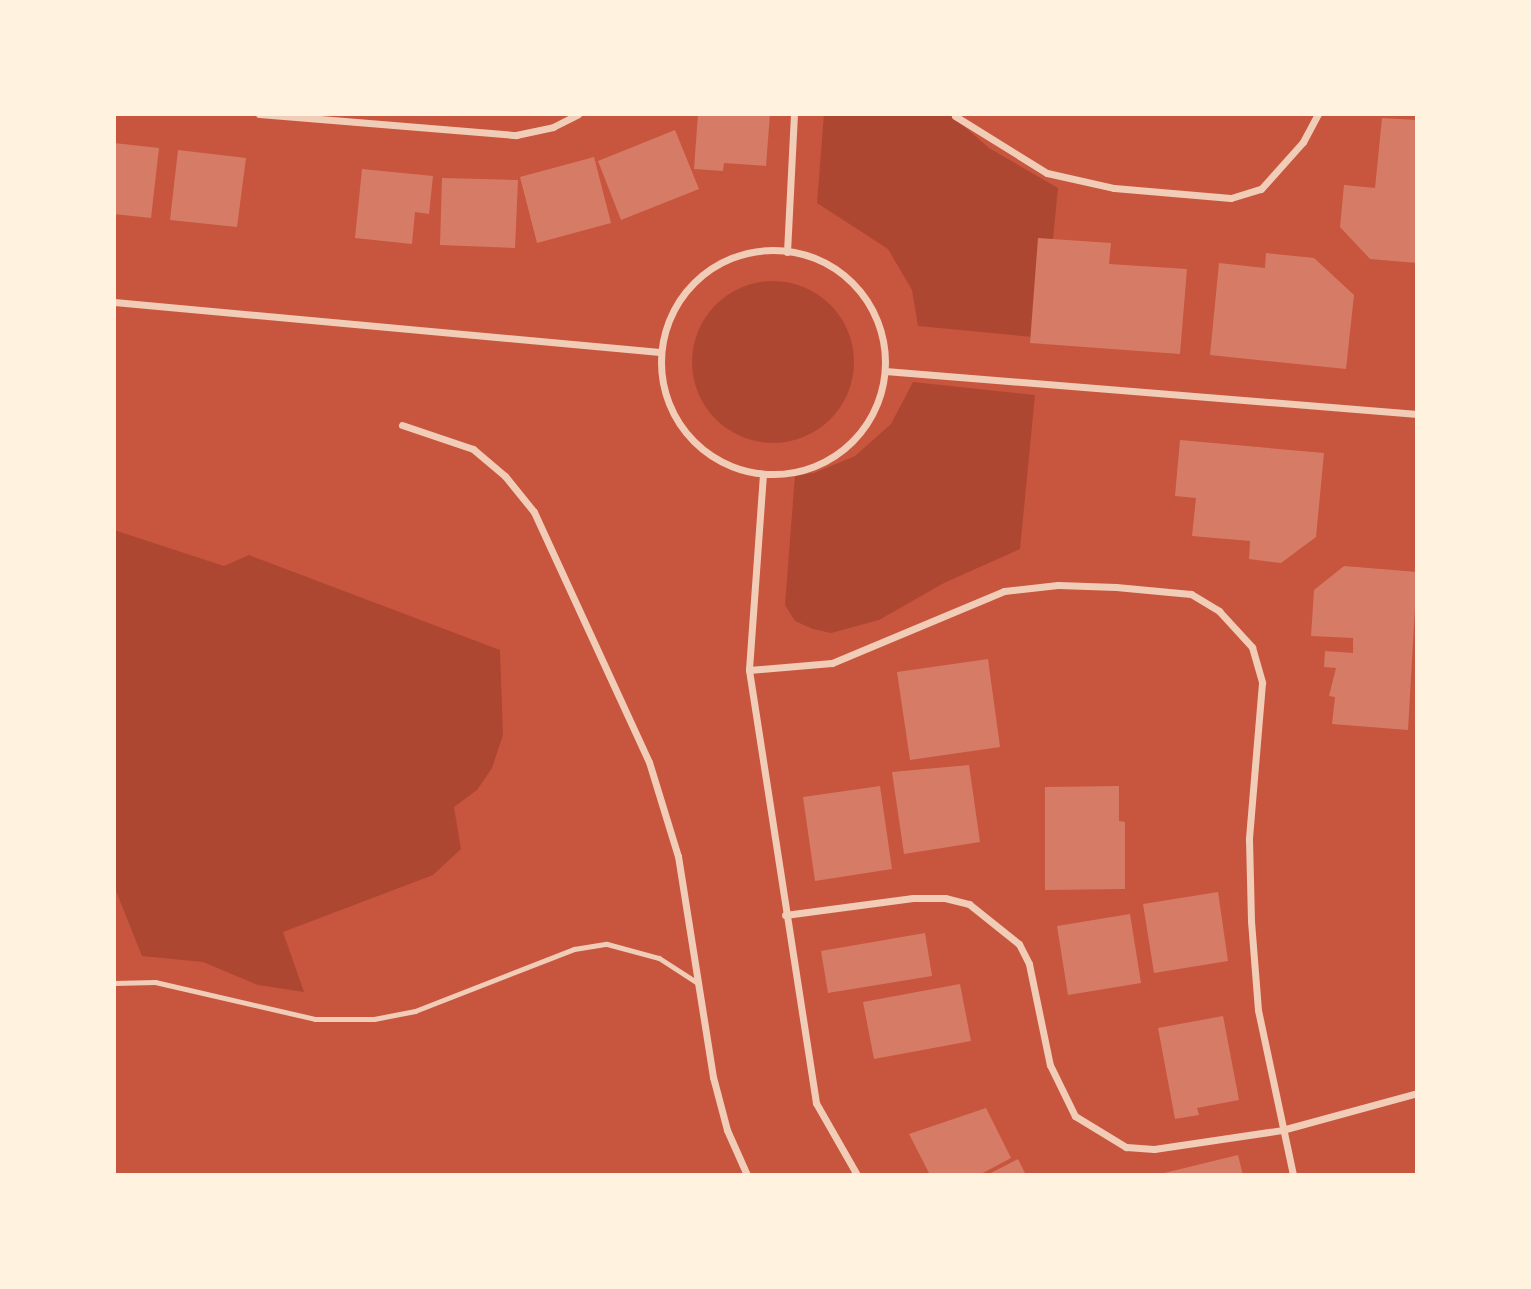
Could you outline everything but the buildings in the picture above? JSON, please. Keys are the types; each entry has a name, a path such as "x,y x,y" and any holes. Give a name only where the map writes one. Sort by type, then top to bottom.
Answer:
{"street":[{"path":"259,114 516,135 553,127 578,114"},
{"path":"786,252 794,114"},
{"path":"954,115 1047,173 1114,188 1231,198 1262,189 1303,142 1318,114"},
{"path":"763,250 786,252 802,253 837,270 865,297 882,332 885,371 871,416 858,436 831,459 798,472 763,474 729,466 699,447 676,421 663,388 660,352 670,314 693,283 725,260 763,250"},
{"path":"114,302 660,352"},
{"path":"885,371 1417,414"},
{"path":"402,425 473,449 505,476 534,512 649,762 666,808 678,856 696,982 727,1130 747,1175"},
{"path":"763,474 749,670 816,1104 857,1175"},
{"path":"749,670 832,663 1004,591 1058,585 1116,587 1191,594 1219,611 1252,647 1262,683 1249,839 1251,921 1258,1010 1293,1175"},
{"path":"785,915 913,898 945,898 970,904 1019,944 1029,964 1050,1065 1075,1116 1091,1130 1126,1147 1154,1149 1282,1130 1417,1093"}],"lane":[{"path":"114,983 155,982 315,1019 374,1019 415,1011 575,949 607,944 659,958 696,982"}],"shaded area":[{"path":"824,114 950,114 989,148 1058,188 1043,338 918,326 912,290 888,249 817,203"},
{"path":"773,281 804,287 818,294 830,305 841,317 848,331 854,362 848,393 841,407 830,419 818,430 804,437 773,443 742,437 728,430 716,419 705,407 698,393 692,362 698,331 705,317 716,305 728,294 742,287"},
{"path":"913,382 1035,395 1020,549 944,583 879,620 831,633 795,621 785,605 795,475 814,473 855,456 891,424"},
{"path":"114,530 224,566 249,555 500,650 503,735 492,768 477,790 454,807 461,849 433,875 283,932 304,992 258,985 203,962 142,956 114,886"}]}
